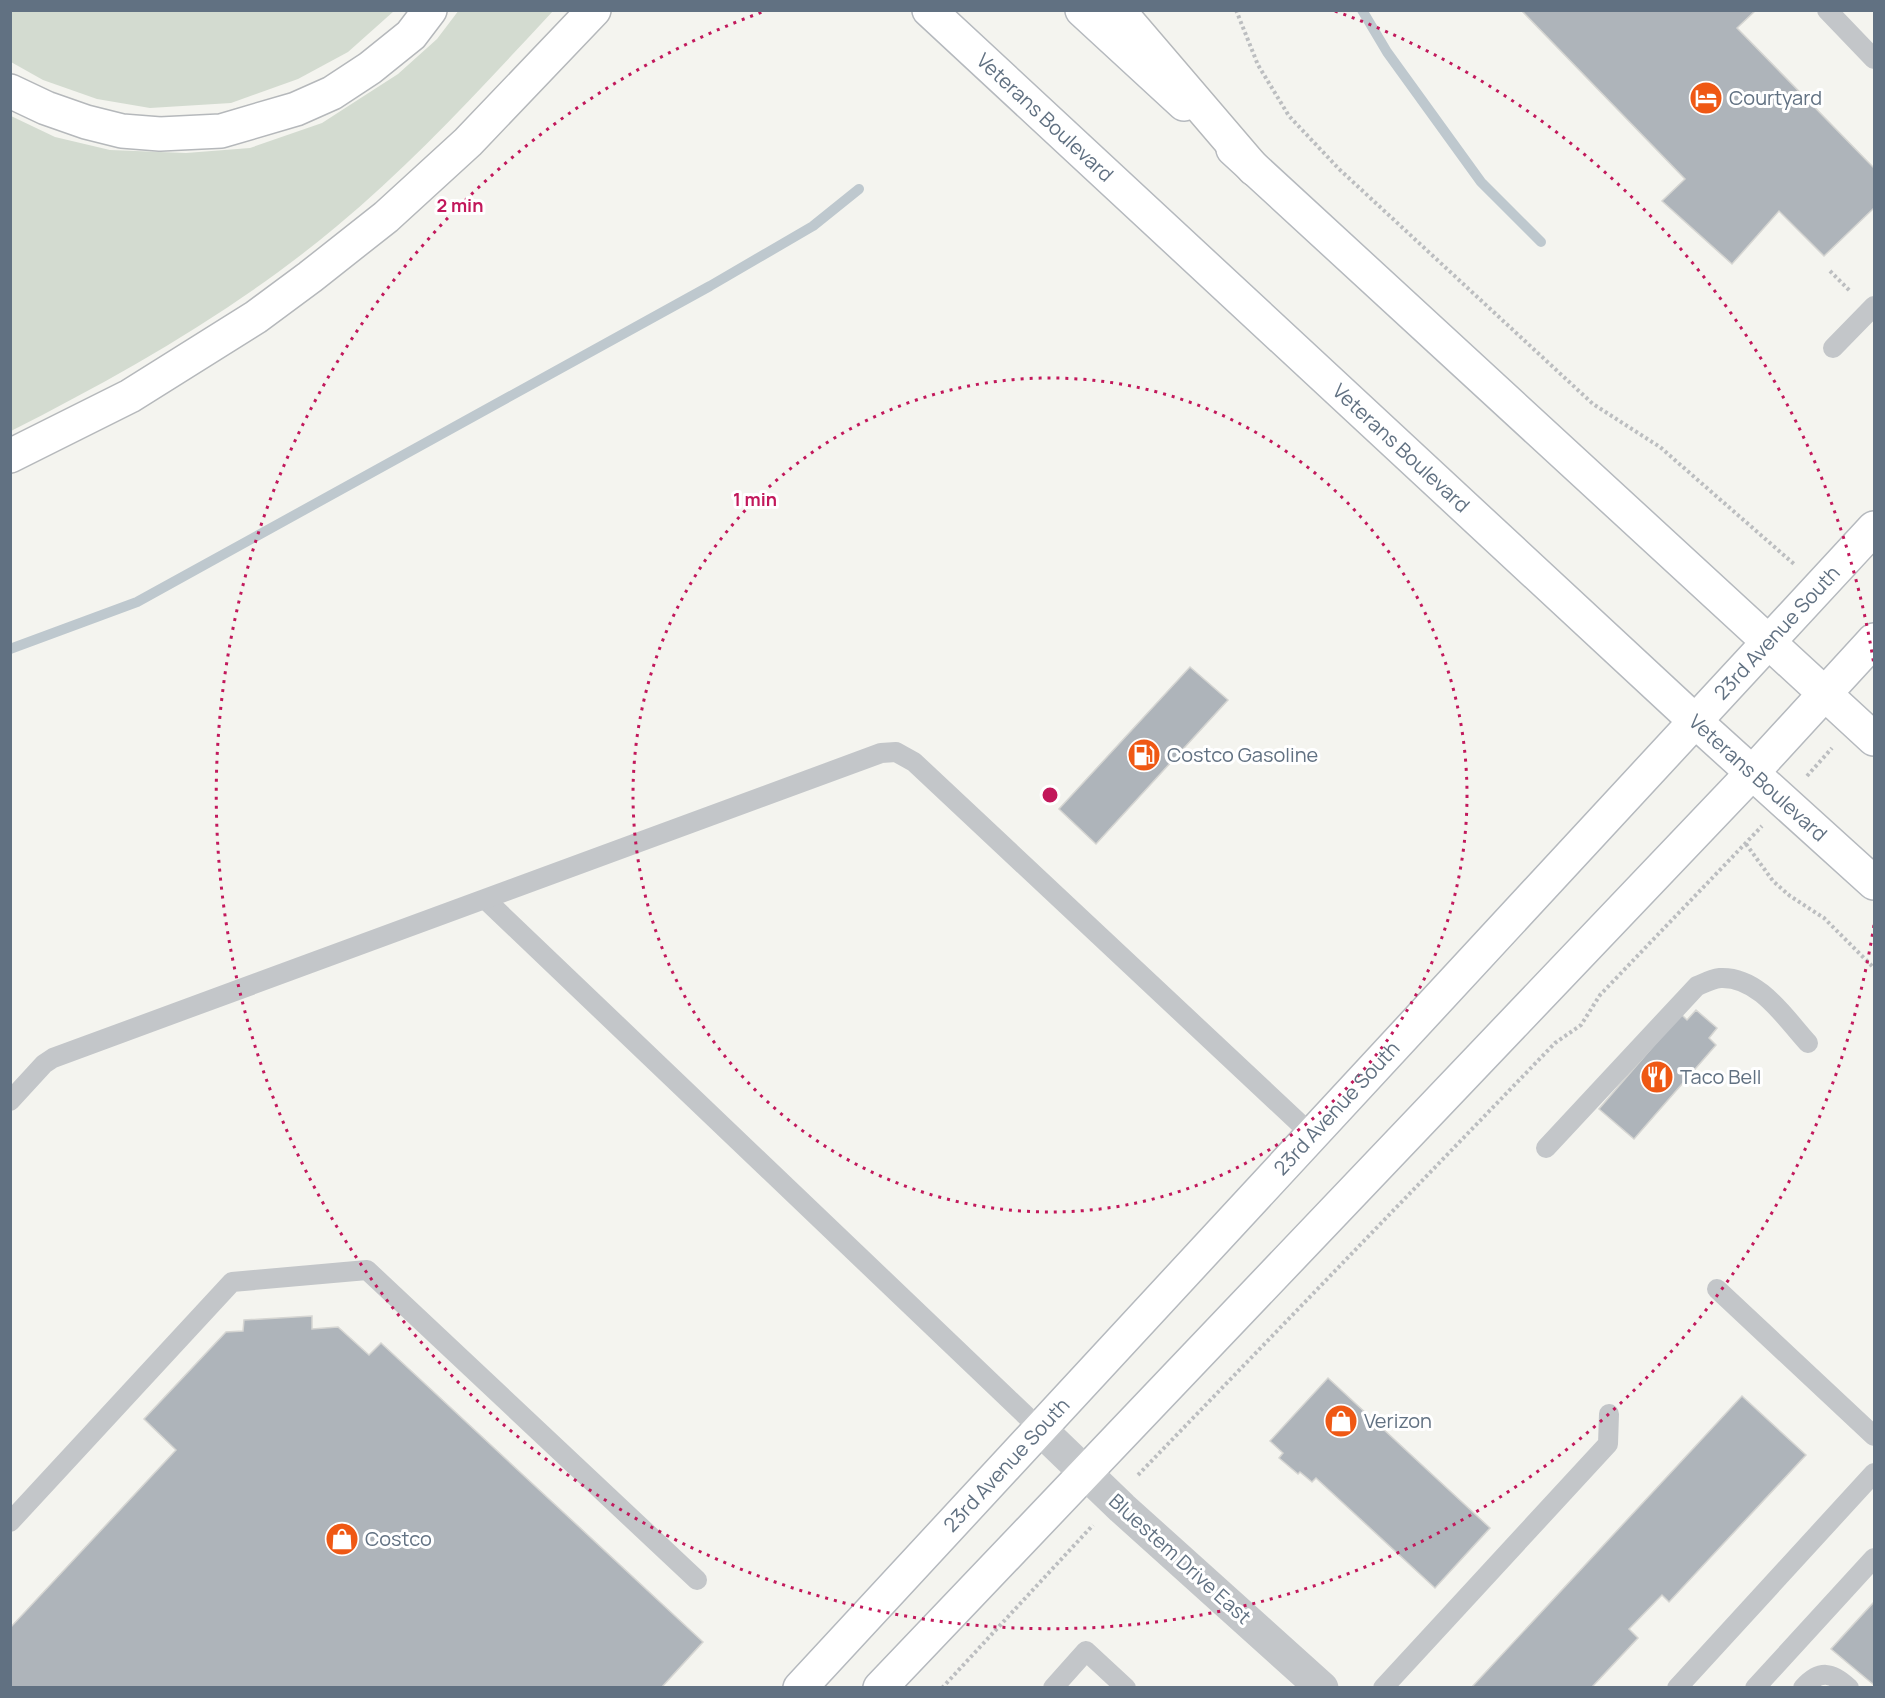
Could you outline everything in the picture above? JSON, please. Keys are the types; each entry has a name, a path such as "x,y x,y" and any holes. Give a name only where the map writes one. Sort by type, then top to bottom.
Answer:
{"main road":[{"path":"10,91 86,122 122,131 160,134 221,131 287,111 332,93 411,35 430,10"},
{"path":"10,456 130,396 256,317 310,277 386,217 468,142 594,10"},
{"name":"Veterans Boulevard","path":"929,10 1695,721 1875,883"},
{"path":"1082,10 1865,730"},
{"path":"1118,10 1254,169"},
{"name":"23rd Avenue South","path":"800,1688 1875,528"},
{"path":"880,1688 1752,773 1875,640"}],"street":[{"name":"Bluestem Drive East","path":"1040,1429 1115,1501 1322,1688"}],"lane":[{"path":"1827,10 1875,59"},
{"path":"1833,348 1875,306"},
{"path":"10,1101 53,1058 880,753 896,752 914,762 1312,1135"},
{"path":"486,900 1040,1429"},
{"path":"1546,1148 1697,986 1717,978 1739,980 1762,994 1808,1043"},
{"path":"10,1522 232,1282 368,1270 698,1580"},
{"path":"1717,1289 1875,1436"},
{"path":"1383,1688 1608,1444 1609,1414"},
{"path":"1677,1688 1875,1473"},
{"path":"1755,1688 1875,1558"},
{"path":"1053,1688 1086,1651 1126,1688"},
{"path":"1803,1688 1809,1681 1826,1674 1837,1677 1849,1688"}],"path":[{"path":"1236,10 1258,65 1289,116 1339,169 1593,404 1660,447 1795,565"},
{"path":"942,1688 1115,1501 1555,1043 1581,1025 1600,995 1746,844 1784,801 1865,730"},
{"path":"1746,844 1773,881 1790,896 1824,918 1875,968"}],"shaded area":[{"path":"11,10 394,11 348,52 298,79 231,103 150,108 97,99 43,80 11,62"},
{"path":"459,10 553,11 421,149 366,201 299,256 180,338 11,431 11,116 55,137 110,150 186,153 250,148 322,123 398,74 437,39"}],"building":[{"name":"Courtyard","path":"1521,10 1756,10 1737,28 1874,168 1874,208 1824,256 1779,211 1732,264 1662,201 1685,179"},
{"name":"Costco Gasoline","path":"1190,667 1228,700 1096,844 1059,809"},
{"name":"Taco Bell","path":"1696,1010 1717,1028 1709,1038 1716,1045 1634,1139 1599,1109 1681,1014 1687,1020"},
{"name":"Costco","path":"312,1316 312,1329 338,1327 369,1355 381,1343 703,1642 661,1688 10,1688 10,1628 176,1450 144,1419 226,1332 243,1331 244,1320"},
{"path":"1328,1378 1490,1528 1435,1588 1316,1478 1312,1482 1279,1458 1283,1453 1270,1441"},
{"path":"1742,1396 1806,1455 1669,1602 1662,1595 1629,1629 1638,1638 1591,1688 1471,1688"},
{"path":"1874,1602 1874,1685 1831,1649"}],"waterway":[{"path":"1362,10 1387,52 1481,182 1541,242"},
{"path":"10,649 137,602 710,286 813,226 859,189"}],"place":[{"name":"Courtyard","path":"1706,98"},
{"name":"Costco Gasoline","path":"1144,755"},
{"name":"Taco Bell","path":"1657,1077"},
{"name":"Verizon","path":"1341,1421"},
{"name":"Costco","path":"342,1539"}]}
